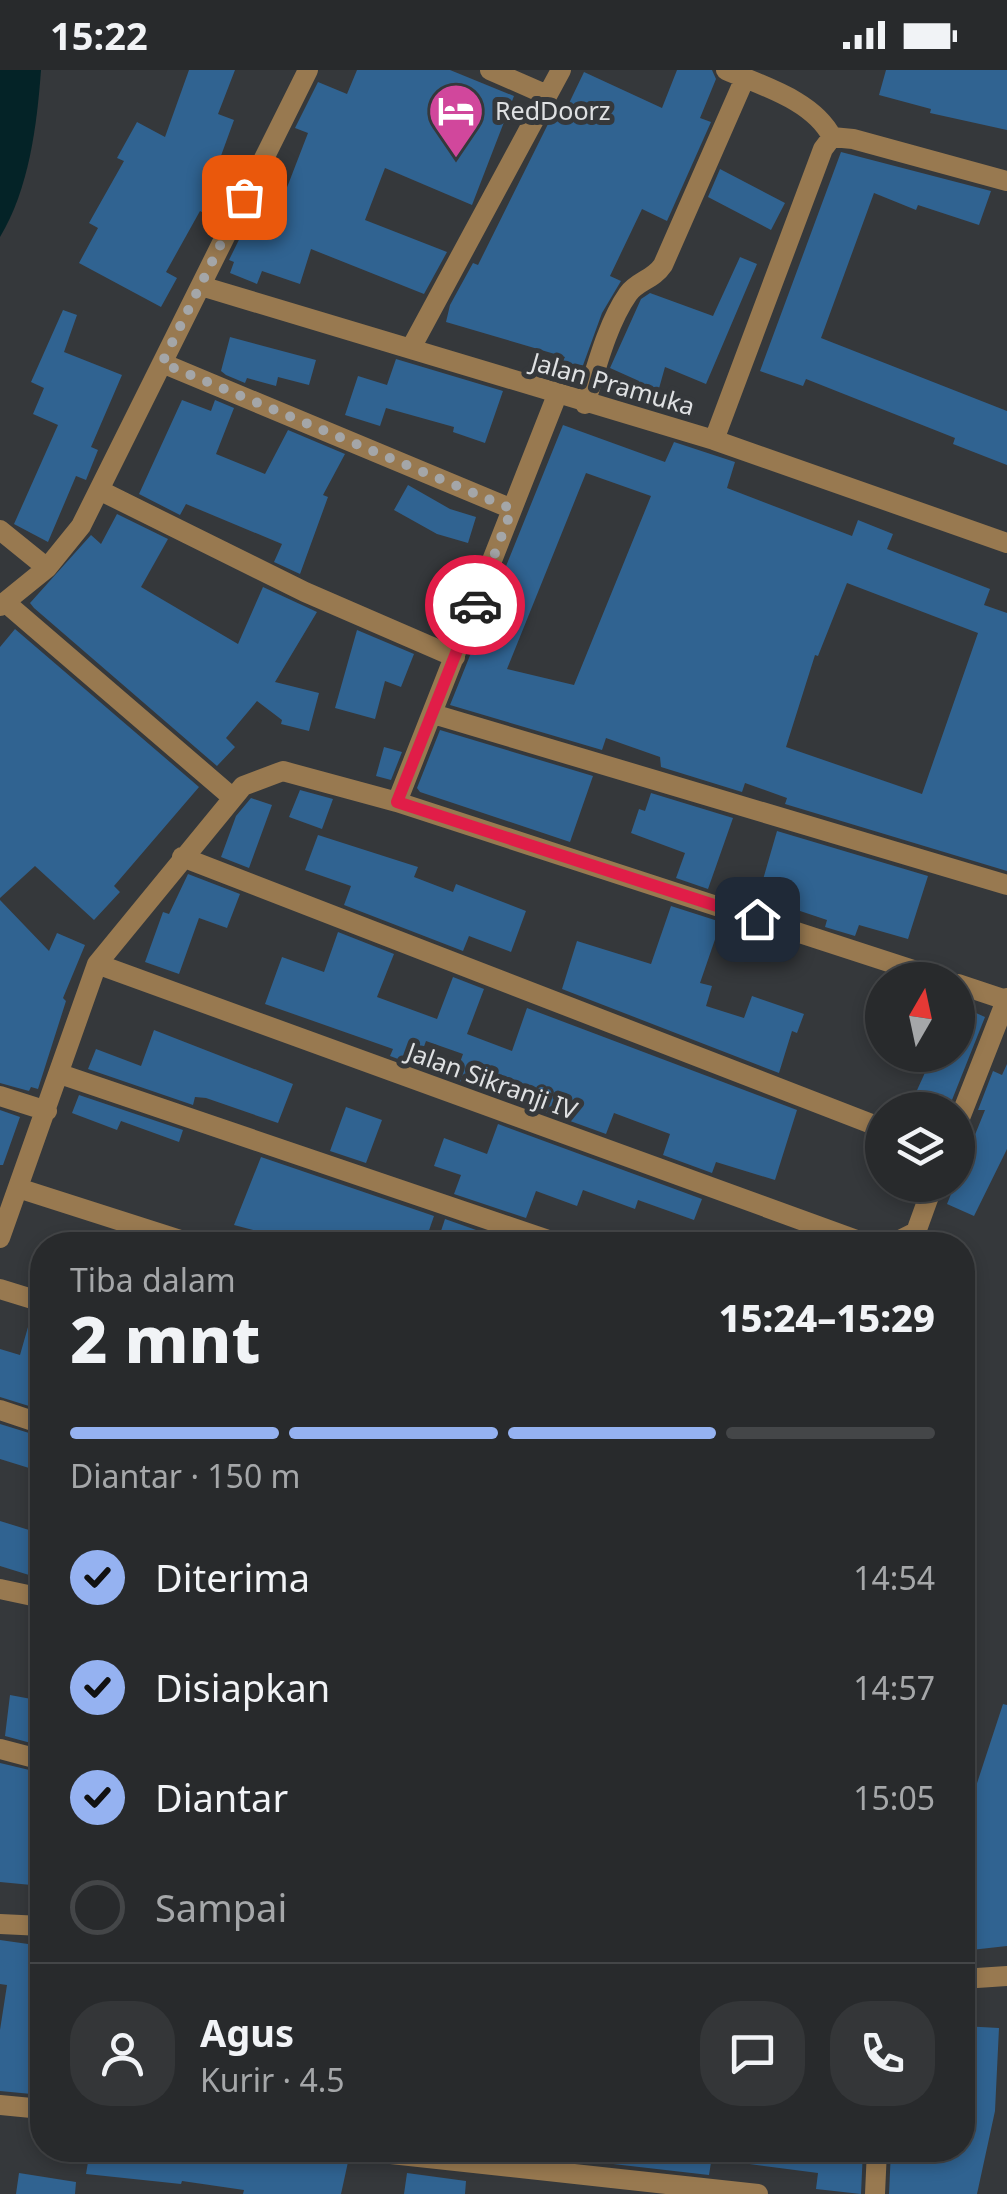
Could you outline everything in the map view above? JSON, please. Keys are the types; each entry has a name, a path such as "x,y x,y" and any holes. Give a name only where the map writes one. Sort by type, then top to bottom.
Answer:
{"street":[{"path":"233,798 3,604 68,547 308,70"},
{"path":"490,70 547,95"},
{"path":"411,348 561,70"},
{"path":"585,404 621,308 635,286 650,281 663,265 735,74 816,116 832,138"},
{"path":"714,440 823,148 832,138 853,138 1007,182"},
{"name":"Jalan Pramuka","path":"201,286 714,440 1007,543"},
{"path":"162,363 512,509"},
{"path":"397,802 557,396"},
{"path":"99,490 304,592 455,657"},
{"path":"0,530 47,568"},
{"path":"432,714 1007,884"},
{"path":"0,1238 97,964 233,798 263,775 283,771 397,802 889,962"},
{"path":"182,857 865,1121"},
{"name":"Jalan Sikranji IV","path":"97,964 834,1232"},
{"path":"970,1092 1007,999 975,989"},
{"path":"60,1074 525,1232"},
{"path":"0,1096 47,1111"},
{"path":"18,1188 155,1232"},
{"path":"916,1232 927,1202"},
{"path":"0,1289 30,1298"},
{"path":"0,1410 30,1420"},
{"path":"0,1589 30,1595"},
{"path":"0,1749 30,1757"},
{"path":"0,1924 30,1925"},
{"path":"975,1979 1007,1976"},
{"path":"0,2105 30,2108"},
{"path":"464,2162 758,2194"},
{"path":"875,2194 876,2162"}],"water":[{"path":"0,70 41,70 25,178 0,237"}],"building":[{"path":"189,70 235,70 218,114 234,120 210,186 229,197 218,221 200,211 166,272 177,278 161,307 79,263 98,228 89,223 124,161 117,158 137,122 165,137"},
{"path":"357,70 450,70 514,96 472,205 385,168 365,220 447,252 424,294 311,249 300,284 262,271 257,284 230,273 234,262 229,260 267,183 286,190 308,133 295,128 318,82 347,94"},
{"path":"677,70 712,70 716,79 700,118 711,122 667,221 642,209 610,276 621,281 602,313 582,368 563,361 565,357 446,322 450,305 473,263 478,265 551,118 560,122 584,72 662,108"},
{"path":"886,70 1007,70 1007,130 930,113 931,109 879,95"},
{"path":"841,152 991,191 979,225 918,205 916,210 874,193 821,338 1007,411 1007,465 953,444 955,438 806,379 803,386 760,371"},
{"path":"720,169 785,203 771,230 708,197"},
{"path":"740,257 757,264 706,384 665,367 658,392 638,386 639,381 610,368 641,299 650,293 713,316"},
{"path":"63,310 77,315 64,352 122,375 91,447 98,450 86,480 76,476 48,542 14,524 58,425 33,414 44,388 31,382"},
{"path":"230,337 316,360 309,385 278,377 276,386 247,378 245,383 226,375 221,371"},
{"path":"396,359 503,391 485,443 453,432 454,427 386,408 380,426 345,415 358,376 387,385"},
{"path":"182,400 211,411 215,400 234,408 216,454 265,474 288,430 345,454 323,495 328,497 300,574 274,562 282,544 186,504 180,515 139,494"},
{"path":"563,425 665,462 674,442 735,462 727,488 852,536 858,520 893,534 887,549 990,589 984,605 1007,613 1007,871 785,804 787,798 745,783 742,792 661,767 660,757 606,738 602,750 450,705","holes":["586,473 651,496 574,685 507,669","847,583 978,633 922,794 786,747 815,655 818,656"]},
{"path":"408,485 450,509 476,517 468,543 437,534 394,510"},
{"path":"117,514 168,539 141,587 238,644 263,587 317,612 275,682 319,693 309,731 281,724 282,720 257,701 226,738 235,747 217,766 34,608 30,603 91,535 101,544"},
{"path":"15,629 199,787 114,886 120,892 94,920 35,866 0,898 0,647"},
{"path":"357,630 414,654 401,687 385,681 375,719 335,708"},
{"path":"440,730 593,776 570,842 420,792 417,788"},
{"path":"384,747 402,752 391,780 376,776"},
{"path":"300,790 333,799 322,829 289,817"},
{"path":"651,793 733,818 708,889 676,878 685,853 631,833 639,809 645,811"},
{"path":"251,798 272,805 249,868 221,857 236,816"},
{"path":"777,831 928,876 908,939 859,925 855,936 825,927 827,920 758,897"},
{"path":"318,835 418,867 414,877 453,892 456,884 526,911 511,952 469,936 463,951 344,905 351,886 305,870"},
{"path":"188,874 240,894 227,928 199,918 179,974 145,962 163,912 169,914"},
{"path":"0,900 49,951 57,933 85,945 63,998 66,1001 38,1089 31,1087 29,1091 0,1083"},
{"path":"671,906 721,922 700,983 712,986 706,1006 744,1018 752,996 804,1014 797,1033 792,1031 779,1073 562,989 577,941 651,964"},
{"path":"338,932 394,954 377,997 437,1019 453,977 484,989 467,1034 512,1051 527,1008 797,1110 775,1180 716,1162 712,1173 663,1155 670,1134 614,1113 606,1134 454,1079 463,1054 426,1041 417,1066 390,1056 393,1049 265,1004 282,957 324,972"},
{"path":"975,1013 985,1017 975,1042"},
{"path":"154,1030 293,1084 278,1123 206,1098 195,1097 193,1105 88,1069 96,1049 141,1066"},
{"path":"1007,1064 1007,1149 974,1216 947,1204 975,1202 975,1135 985,1110 978,1110 993,1071 1002,1075"},
{"path":"925,1072 963,1072 955,1092 916,1092"},
{"path":"79,1095 183,1130 179,1142 121,1121 117,1130 72,1113"},
{"path":"346,1107 382,1120 366,1163 330,1151"},
{"path":"0,1110 20,1117 3,1165 0,1165"},
{"path":"498,1124 702,1199 694,1220 638,1200 635,1209 583,1190 577,1206 536,1191 526,1218 454,1194 461,1175 434,1166 444,1138 487,1154"},
{"path":"261,1157 434,1216 428,1232 261,1232 234,1225"},
{"path":"445,1219 482,1232 441,1232"},
{"path":"30,1320 30,1406 0,1397 0,1349 20,1355"},
{"path":"0,1424 30,1433 30,1468 0,1459"},
{"path":"0,1521 30,1530 30,1575 0,1566"},
{"path":"10,1695 30,1699 30,1743 5,1736"},
{"path":"1003,1704 1007,1705 1007,1946 975,1950 975,1789"},
{"path":"0,1763 30,1770 30,1885 0,1882"},
{"path":"0,1940 30,1944 30,2094 0,2091 0,2030 7,1985 0,1984"},
{"path":"975,2027 999,2028 995,2111 977,2194 889,2194 890,2162 975,2162"},
{"path":"88,2162 348,2162 341,2194 243,2194 244,2190 182,2181 181,2184 86,2174"},
{"path":"613,2162 711,2162 709,2175"},
{"path":"862,2162 861,2194 816,2189 818,2173 742,2163"},
{"path":"19,2173 76,2182 75,2194 16,2194"},
{"path":"407,2173 466,2181 465,2194 404,2194"}],"way so far":[{"path":"244,197 162,363 512,509 475,605"}],"place":[{"name":"RedDoorz","path":"456,160"}],"route":[{"path":"475,605 397,802 757,919"}]}
